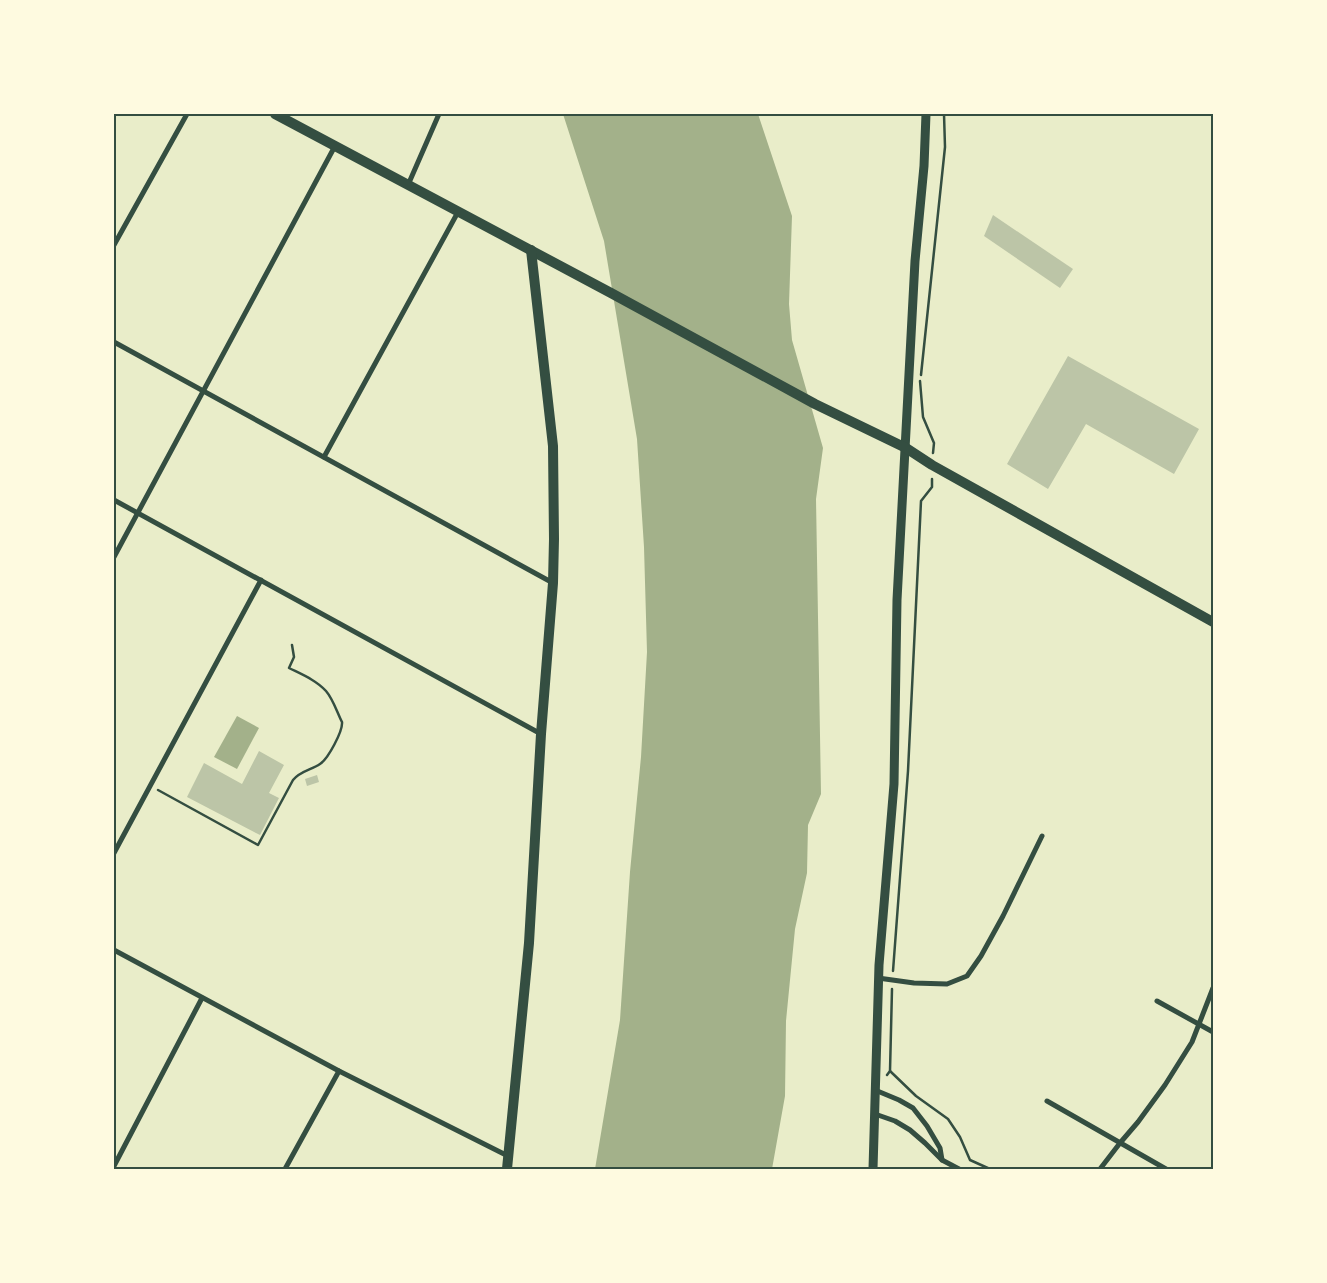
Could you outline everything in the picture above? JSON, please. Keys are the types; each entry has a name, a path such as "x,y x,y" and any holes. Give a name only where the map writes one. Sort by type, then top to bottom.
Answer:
{"main road":[{"path":"275,114 815,404 906,448 1213,622"},
{"path":"507,1169 529,943 540,734 553,583 553,446 531,250"}],"street":[{"path":"114,245 187,114"},
{"path":"408,185 439,114"},
{"path":"873,1169 878,978 894,784 897,600 915,261 924,166 926,114"},
{"path":"114,557 335,146"},
{"path":"324,457 458,212"},
{"path":"114,342 553,583"},
{"path":"114,500 540,734"},
{"path":"114,853 261,580"},
{"path":"878,978 914,983 947,984 967,976 986,948 1042,836"},
{"path":"114,950 339,1071 508,1156"},
{"path":"1100,1169 1165,1085 1192,1042 1213,988"},
{"path":"114,1166 202,998"},
{"path":"1157,1001 1213,1032"},
{"path":"285,1169 339,1071"},
{"path":"875,1090 913,1108 927,1126 940,1148 942,1160"},
{"path":"1047,1101 1166,1169"},
{"path":"875,1114 895,1121 910,1130 942,1160 959,1169"}],"path":[{"path":"875,1090 890,1071 892,980 908,772 921,501 932,487 934,443 923,417 920,380 945,147 944,114"},
{"path":"150,786 258,845 293,780 304,771 324,761 343,726 326,691 315,682 289,668 294,657 292,645"},
{"path":"890,1071 916,1096 948,1119 960,1137 970,1160 990,1169"}],"shaded area":[{"path":"563,114 758,114 792,216 789,304 792,340 823,448 816,499 821,794 808,825 807,873 795,929 786,1021 785,1096 772,1169 595,1169 620,1020 630,872 641,757 647,652 644,547 637,439 604,241"},
{"path":"237,716 259,728 237,769 214,757"}],"building":[{"path":"993,215 1073,269 1060,288 984,236"},
{"path":"1068,356 1199,429 1174,474 1086,424 1048,489 1007,464"},
{"path":"259,751 284,765 269,793 279,798 260,835 187,797 204,763 242,784"},
{"path":"317,775 319,782 307,786 305,779"}]}
